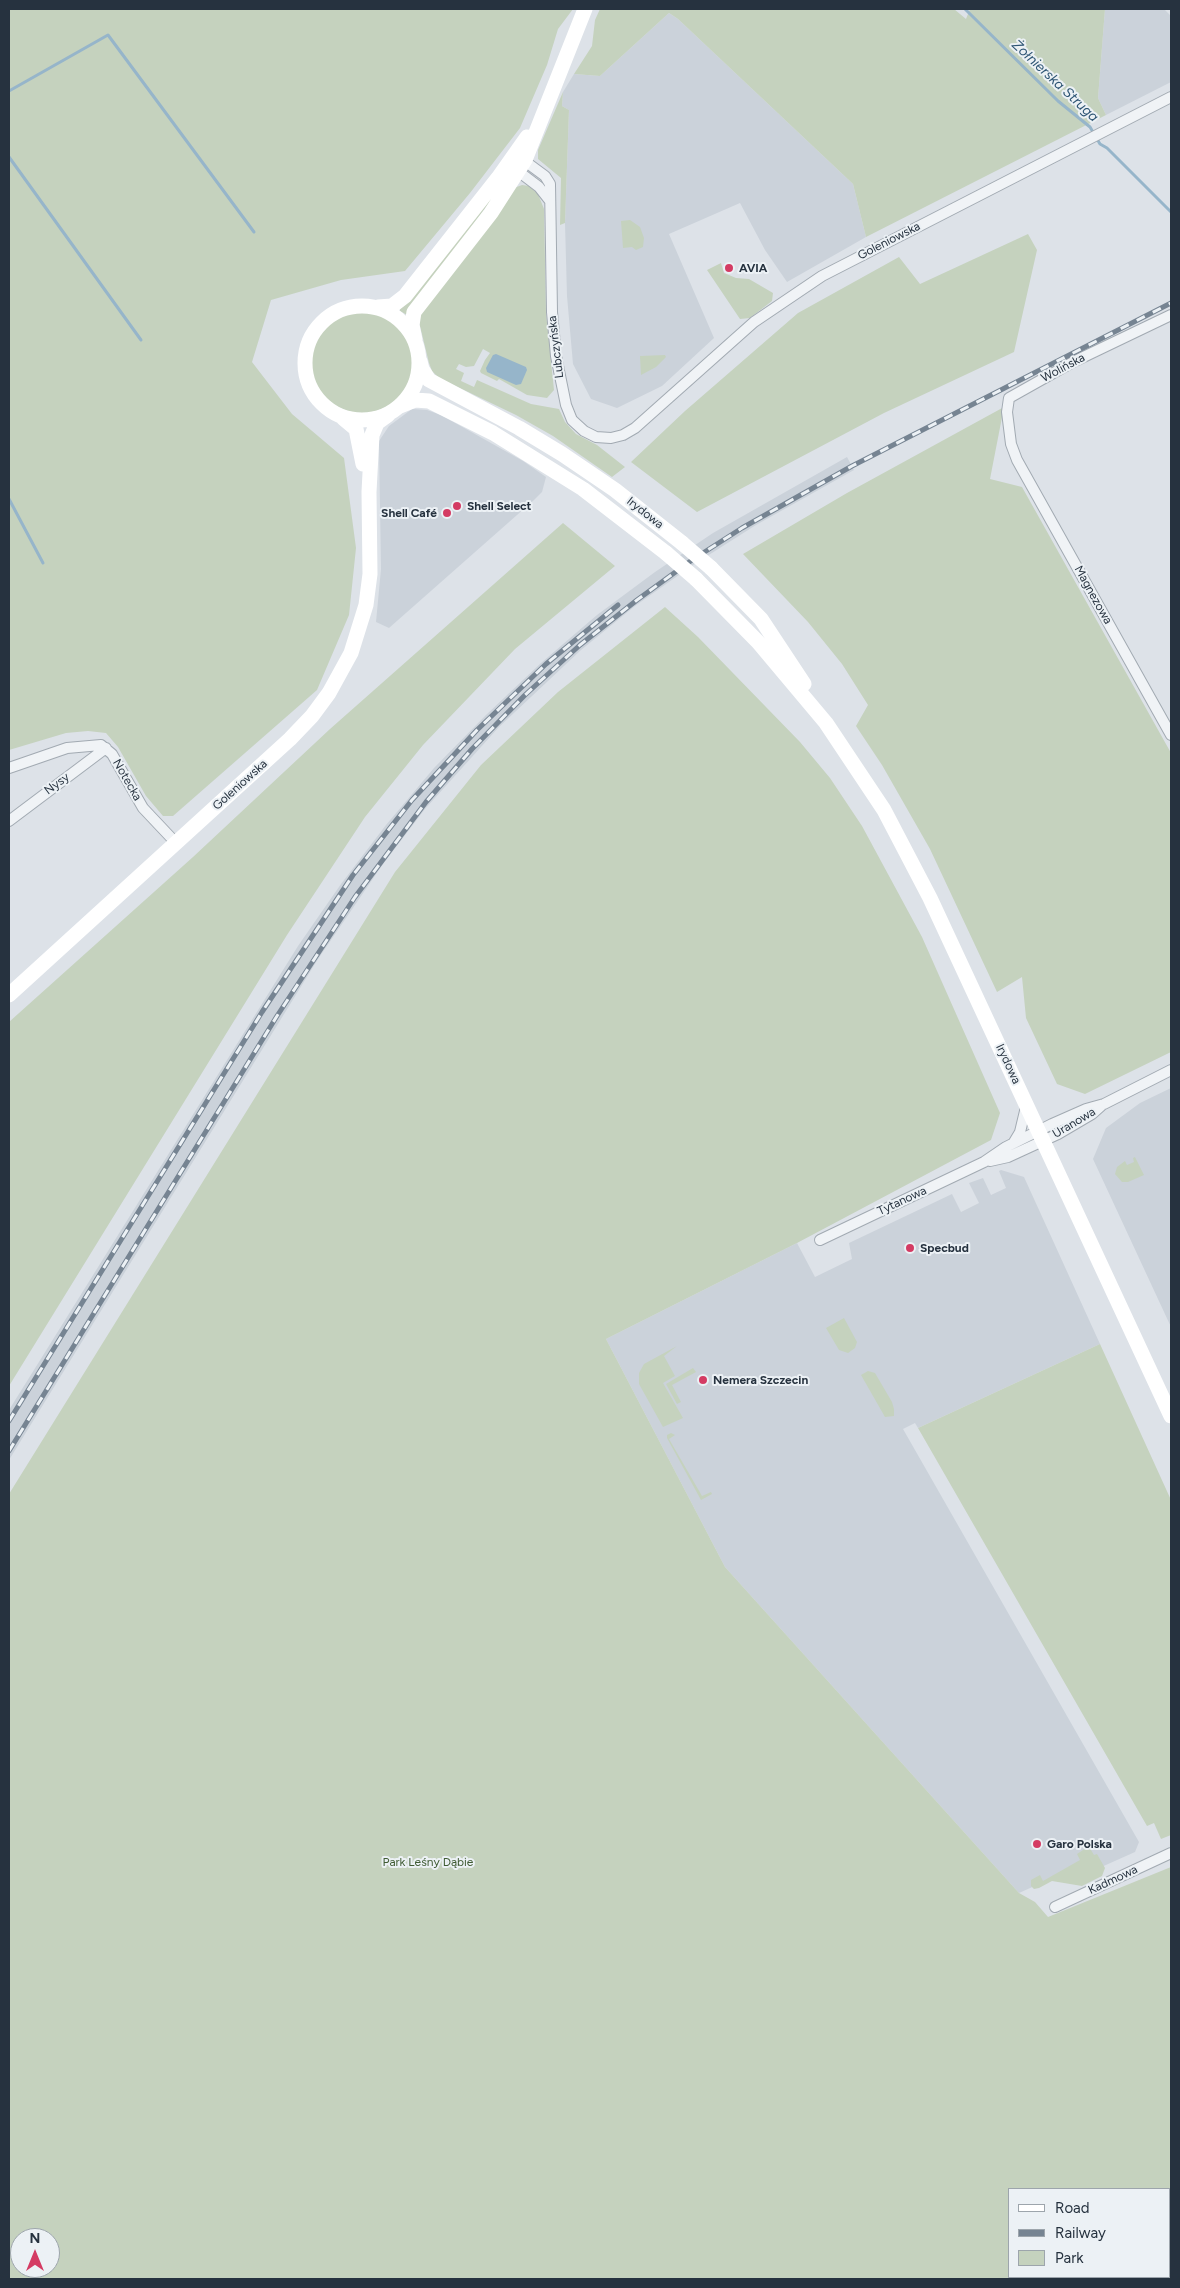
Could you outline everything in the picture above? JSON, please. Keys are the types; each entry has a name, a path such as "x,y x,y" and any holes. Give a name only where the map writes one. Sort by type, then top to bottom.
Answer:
{"street":[{"path":"518,165 405,296 392,306 355,306 333,313 317,328 311,337 306,353 306,371 311,390 322,404 343,418 368,420 393,411 416,385 419,374 419,357 414,340 412,320 419,305 492,213 518,165 542,115 585,9"},
{"name":"Goleniowska","path":"635,428 742,332 789,297 840,266 1171,97"},
{"name":"Lubczyńska","path":"518,165 548,180 552,312 559,376 568,413 580,429 596,437 618,437 635,428"},
{"path":"373,307 390,312 399,318 414,340"},
{"name":"Wolińska","path":"1015,455 1008,426 1007,405 1010,398 1073,362 1171,315"},
{"name":"Irydowa","path":"419,357 422,369 429,380 520,428 582,467 682,543 711,568 766,626 789,659 826,723 868,784 899,837 1026,1103 1171,1416"},
{"name":"Irydowa","path":"393,411 415,400 429,401 493,433 583,489 666,553 696,579 753,636 826,723"},
{"name":"Goleniowska","path":"9,995 302,728 337,680 351,653 366,605 370,574 372,435 377,423 393,411"},
{"name":"Goleniowska","path":"343,418 353,424 359,435 370,517"},
{"name":"Magnezowa","path":"1015,455 1171,735"},
{"name":"Notecka","path":"9,768 50,752 68,748 96,744 106,748 144,808 176,843"},
{"name":"Nysy","path":"9,821 106,748"},
{"name":"Uranowa","path":"1041,1136 1092,1114 1104,1104 1171,1070"},
{"name":"Tytanowa","path":"820,1240 984,1162 1009,1145 1020,1132 1026,1103"},
{"name":"Tytanowa","path":"1009,1145 1041,1136"},
{"name":"Tytanowa","path":"984,1162 1008,1157 1041,1136"},
{"name":"Kadmowa","path":"1054,1907 1171,1853"}],"shaded area":[{"path":"1105,9 1164,9 1171,16 1171,82 1106,115 1098,98"},
{"path":"669,13 678,19 853,184 866,237 787,282 765,250 740,203 669,234 714,338 662,386 617,408 591,399 573,364 567,296 565,223 569,110 562,106 563,92 574,74 600,76"},
{"path":"412,409 427,410 441,415 523,461 546,477 542,492 534,500 389,628 376,622 381,569 379,441 389,426"},
{"path":"847,457 854,470 756,525 693,565 635,606 581,650 499,727 425,809 383,864 318,959 9,1460 9,1410 298,946 341,884 386,825 434,768 486,715 541,663 597,615 655,572 713,533"},
{"path":"1171,1088 1171,1327 1093,1159 1106,1128 1140,1103"},
{"path":"999,1171 1024,1177 1100,1344 918,1428 915,1423 903,1429 1139,1842 1135,1852 1070,1881 1057,1876 1019,1893 725,1567 606,1339 797,1243 815,1277 852,1259 849,1243 952,1194 961,1212 979,1203 969,1183 983,1178 991,1195 1006,1188"}],"green space":[{"path":"9,9 573,9 558,29 547,65 520,128 470,193 405,271 341,280 271,300 252,362 292,414 344,458 356,548 349,615 317,690 173,816 163,816 146,796 118,747 106,733 88,731 66,733 9,750"},
{"path":"600,9 954,9 966,19 970,9 1105,9 1098,98 1106,115 866,237 853,184 678,19 669,13 600,76 574,74 592,46 595,20"},
{"path":"563,92 562,106 569,110 565,223 560,225 561,178 538,159 538,150"},
{"path":"511,173 407,315 400,311 400,308"},
{"path":"522,185 529,186 538,194 544,209 546,313 554,390 547,398 527,395 499,379 497,381 481,373 480,371 490,353 483,349 474,366 466,367 459,364 456,369 464,373 461,381 474,387 477,380 531,404 559,409 565,422 576,434 597,445 625,467 612,477 553,436 516,415 439,378 432,371 429,363 419,322 420,315 514,188"},
{"path":"630,220 640,227 644,238 643,247 636,250 632,247 623,248 621,221"},
{"path":"1028,234 1037,250 1014,352 884,413 697,512 631,462 685,411 798,313 899,257 920,284"},
{"path":"721,263 724,273 736,278 749,279 773,293 772,301 750,318 740,319 707,270"},
{"path":"362,311 381,315 398,326 409,343 413,362 409,381 398,398 381,409 362,413 343,409 326,398 315,381 311,362 315,343 326,326 343,315"},
{"path":"665,355 666,357 656,367 641,375 640,356"},
{"path":"1004,407 990,479 1022,487 1171,753 1171,1052 1085,1094 1057,1084 1026,1018 1022,977 997,992 930,849 882,765 856,726 868,705 842,664 808,622 743,554 847,493"},
{"path":"563,523 615,566 515,649 423,745 365,817 287,935 9,1386 9,1022 193,857 330,729"},
{"name":"Park Leśny Dąbie","path":"665,607 698,637 800,742 830,778 862,826 922,937 1000,1113 991,1140 797,1243 606,1339 725,1567 1019,1893 1035,1902 1048,1917 1171,1867 1171,2279 9,2279 9,1494 395,872 481,765 558,692"},
{"path":"1135,1157 1144,1175 1128,1182 1122,1182 1115,1174 1117,1167 1125,1161 1127,1165 1134,1162 1133,1158"},
{"path":"844,1318 857,1342 855,1348 848,1353 839,1350 826,1328"},
{"path":"1100,1344 1171,1500 1171,1835 1161,1839 1154,1823 1147,1826 918,1428"},
{"path":"677,1346 664,1356 675,1376 663,1383 683,1418 663,1427 639,1384 639,1373 644,1364"},
{"path":"693,1368 696,1372 672,1385 681,1402 677,1404 666,1384"},
{"path":"868,1371 875,1373 892,1402 894,1416 885,1417 861,1375"},
{"path":"671,1433 675,1435 669,1439 702,1496 711,1492 712,1494 701,1500 667,1438 667,1435"},
{"path":"1092,1844 1095,1848 1091,1850 1094,1855 1097,1854 1105,1868 1102,1876 1082,1886 1052,1881 1039,1888 1034,1889 1031,1886 1031,1880 1040,1875 1043,1881 1080,1860 1077,1854"}],"water":[{"path":"496,354 526,367 527,370 521,384 516,385 487,372 486,368 493,355"}],"waterway":[{"name":"Żołnierska Struga","path":"965,9 1058,101 1090,127 1100,144 1107,148 1171,212"},
{"path":"9,91 108,35 254,232"},
{"path":"9,157 141,340"},
{"path":"9,499 43,563"}],"railway":[{"path":"9,1451 277,1016 355,897 426,802 472,749 525,695 580,645 637,600 692,560 742,528 852,466 1171,303"},
{"path":"9,1421 262,1012 353,875 412,800 477,730 546,664 618,605"}],"place":[{"name":"AVIA","path":"729,268"},
{"name":"Shell Select","path":"457,506"},
{"name":"Shell Café","path":"447,513"},
{"name":"Specbud","path":"910,1248"},
{"name":"Nemera Szczecin","path":"703,1380"},
{"name":"Garo Polska","path":"1037,1844"}]}
